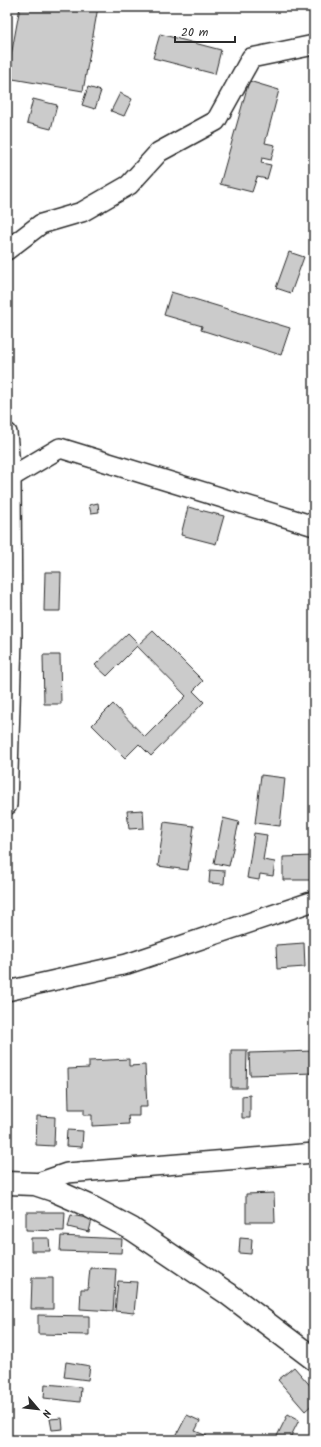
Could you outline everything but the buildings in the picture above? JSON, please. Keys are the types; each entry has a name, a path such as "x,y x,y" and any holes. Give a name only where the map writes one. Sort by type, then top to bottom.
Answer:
{"street":[{"path":"7,250 41,224 82,212 129,185 159,152 216,121 251,58 314,46"},
{"path":"7,433 12,640 7,805"},
{"path":"9,477 60,448 314,526"},
{"path":"7,991 127,964 314,901"},
{"path":"7,1184 35,1184 68,1173 314,1153"},
{"path":"35,1184 87,1205 132,1230 228,1293 314,1358"}]}
